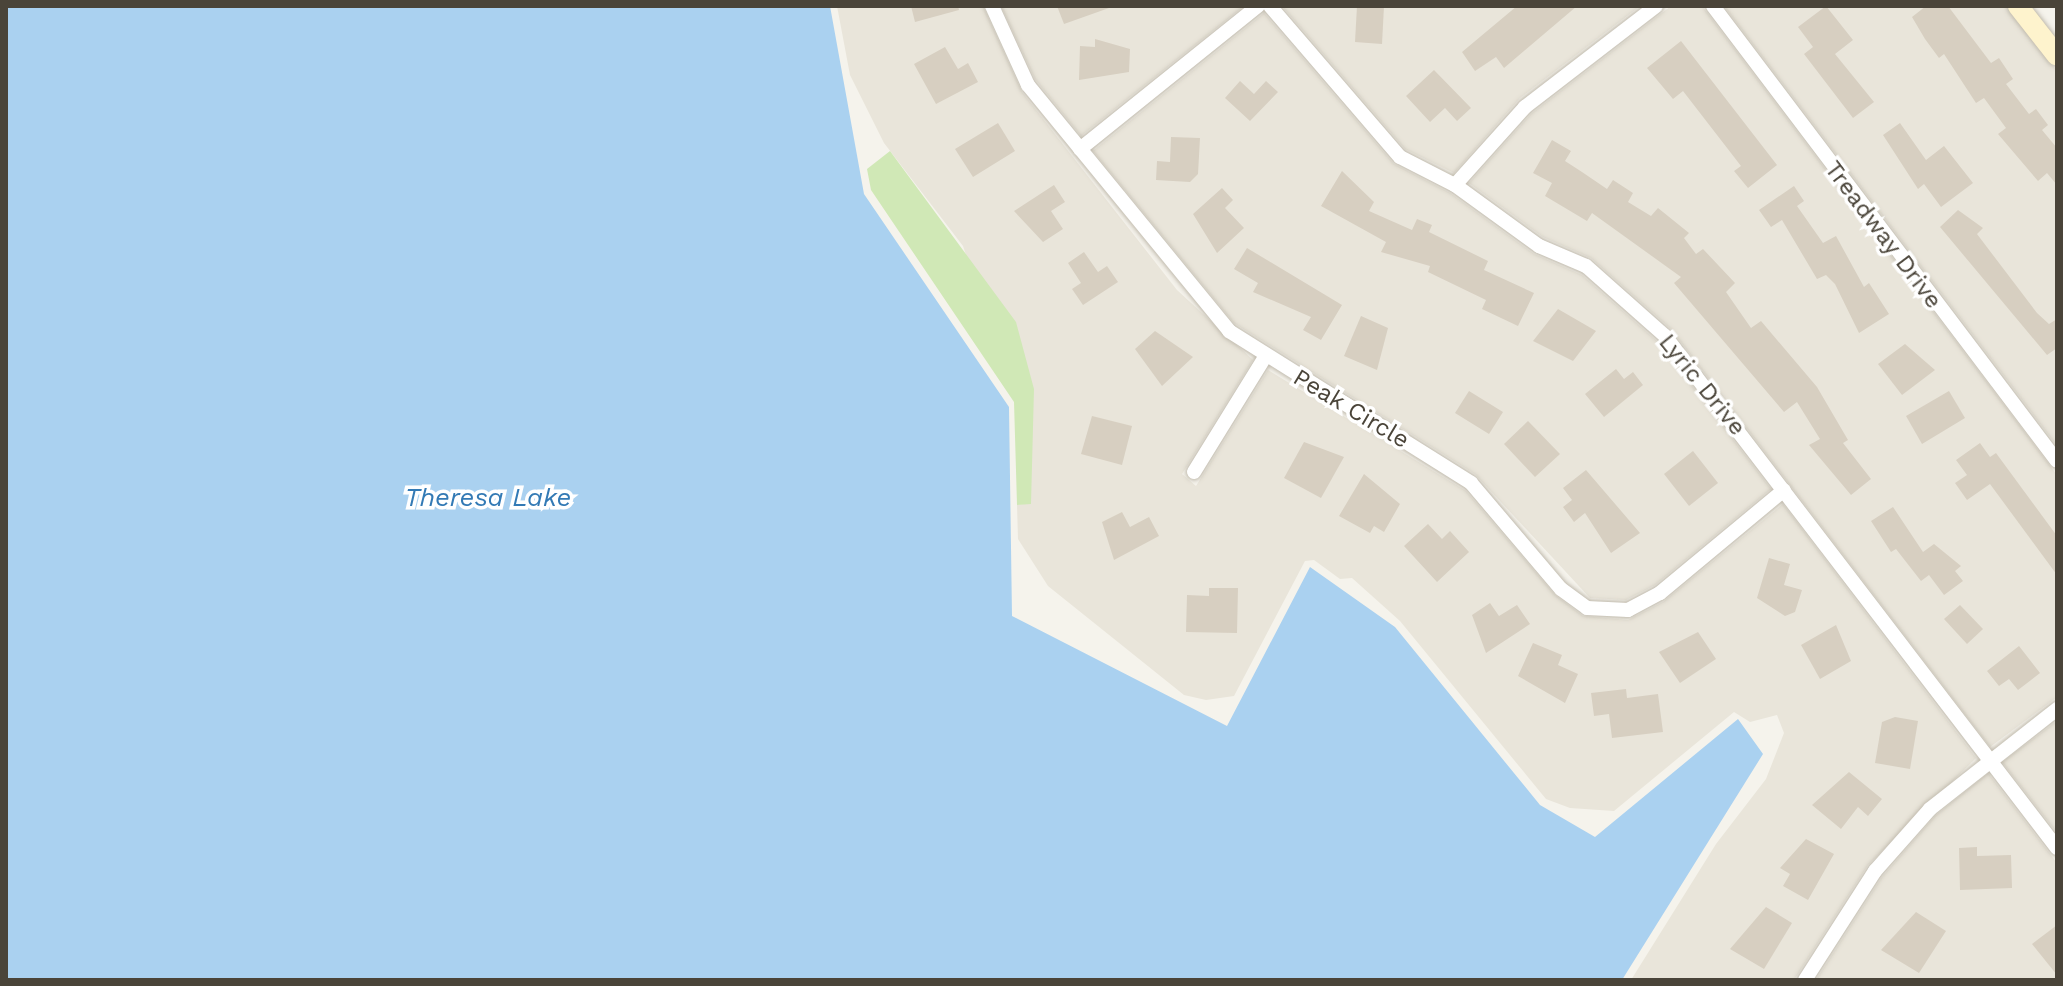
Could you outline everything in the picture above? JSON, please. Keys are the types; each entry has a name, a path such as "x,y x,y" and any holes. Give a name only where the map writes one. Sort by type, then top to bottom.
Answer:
{"street":[{"name":"Peak Circle","path":"992,6 1028,85 1184,284 1265,357 1471,483 1561,589 1587,608 1628,610 1660,593 1784,490"},
{"path":"1080,149 1258,6"},
{"name":"Lyric Drive","path":"1270,6 1400,157 1455,185 1539,246 1586,266 1665,336 2057,848"},
{"path":"1455,185 1525,107 1656,6"},
{"name":"Treadway Drive","path":"1713,6 2057,461"},
{"path":"2018,6 2057,56"},
{"path":"1194,472 1265,357"},
{"path":"1805,980 1875,871 1930,809 2057,709"}],"shaded area":[{"path":"837,6 983,6 1022,92 1177,290 1253,360 1182,474 1196,486 1268,370 1466,491 1555,595 1583,616 1628,620 1663,602 1783,504 1976,758 1868,865 1794,980 1631,980 1716,844 1766,779 1784,733 1777,715 1750,722 1734,712 1614,811 1570,808 1546,799 1400,621 1352,578 1340,579 1314,560 1305,561 1234,696 1206,700 1184,695 1048,586 1018,539 1017,505 1031,503 1031,450 963,246 884,143 850,75"},
{"path":"1001,6 1244,6 1081,136 1035,79"},
{"path":"1282,6 1640,6 1520,98 1454,173 1405,149"},
{"path":"1671,6 1702,6 2057,475 2057,697 1990,747 1671,329 1591,258 1543,237 1469,183 1531,114"},
{"path":"1724,6 2007,6 2057,71 2057,446"},
{"path":"1264,13 1394,164 1450,193 1534,254 1582,275 1659,343 1771,489 1655,585 1626,600 1590,598 1475,474 1234,323 1093,151"},
{"path":"2057,721 2057,833 2002,762"},
{"path":"1988,773 2057,863 2057,980 1816,980 1882,877 1935,816"}],"green space":[{"path":"890,151 1016,322 1034,389 1031,504 1017,505 1014,402 871,190 867,169"}],"water":[{"name":"Theresa Lake","path":"6,6 830,6 864,194 1009,407 1012,616 1227,726 1310,567 1395,627 1540,805 1595,837 1738,719 1763,754 1622,980 6,980"}],"building":[{"path":"911,6 958,6 959,10 915,22"},
{"path":"1057,6 1109,6 1109,8 1064,24"},
{"path":"1357,6 1384,6 1382,44 1355,42"},
{"path":"1517,6 1577,6 1504,68 1496,57 1475,71 1462,52"},
{"path":"1826,6 1853,40 1835,54 1874,102 1853,118 1804,54 1813,47 1798,27"},
{"path":"1926,6 1948,6 1991,63 1999,58 2013,79 2006,84 2029,114 2036,109 2048,125 2042,130 2057,148 2057,185 2047,173 2038,181 1998,134 2006,128 1984,98 1976,103 1944,54 1939,58 1925,39 1912,17"},
{"path":"1095,39 1130,49 1129,72 1079,80 1080,46 1095,47"},
{"path":"1681,41 1777,165 1748,188 1734,171 1741,166 1683,91 1673,99 1647,68"},
{"path":"945,47 958,69 968,63 978,82 936,104 914,64"},
{"path":"1434,70 1471,108 1457,121 1445,108 1430,122 1406,96"},
{"path":"1240,81 1254,94 1266,81 1278,92 1250,121 1225,98"},
{"path":"998,123 1015,151 973,177 955,149"},
{"path":"1900,123 1926,160 1944,146 1973,183 1941,207 1924,184 1918,189 1883,135"},
{"path":"1171,137 1200,138 1198,174 1190,182 1156,180 1157,161 1170,162"},
{"path":"1552,140 1571,151 1565,161 1607,189 1613,180 1633,193 1628,202 1651,216 1658,208 1689,233 1684,238 1696,254 1703,249 1735,283 1726,292 1751,328 1761,321 1817,387 1848,440 1843,443 1871,479 1851,495 1809,445 1820,439 1797,402 1784,412 1674,283 1681,277 1592,213 1587,221 1545,196 1552,183 1533,173"},
{"path":"1342,171 1374,202 1369,211 1412,230 1417,219 1432,225 1429,232 1488,261 1484,270 1534,293 1518,326 1482,309 1486,300 1428,272 1430,266 1381,252 1386,242 1321,206"},
{"path":"1054,185 1065,202 1051,211 1063,229 1043,242 1014,211"},
{"path":"1794,186 1804,201 1797,206 1823,243 1836,236 1864,287 1869,283 1889,314 1859,333 1835,284 1826,275 1817,279 1782,220 1771,227 1759,210"},
{"path":"1222,188 1233,200 1225,208 1244,228 1217,253 1193,214"},
{"path":"1958,210 1983,228 1977,234 2037,313 2049,324 2057,319 2057,348 2047,355 1940,227"},
{"path":"1247,248 1342,305 1321,340 1303,330 1311,317 1253,292 1258,283 1234,269"},
{"path":"1084,252 1098,272 1107,266 1118,282 1083,305 1072,289 1081,283 1068,263"},
{"path":"1558,309 1596,331 1573,361 1533,341"},
{"path":"1361,316 1388,328 1377,370 1344,356"},
{"path":"1155,331 1193,357 1162,386 1135,349"},
{"path":"1905,344 1935,370 1902,395 1878,364"},
{"path":"1616,369 1624,379 1633,372 1643,385 1604,417 1585,394"},
{"path":"1469,391 1503,412 1489,434 1455,413"},
{"path":"1949,391 1965,418 1922,444 1906,416"},
{"path":"1092,416 1132,426 1122,465 1081,454"},
{"path":"1528,421 1560,454 1535,477 1504,444"},
{"path":"1304,442 1344,457 1321,498 1284,478"},
{"path":"1980,443 1990,457 1996,453 2057,536 2057,575 1990,484 1967,500 1955,483 1967,475 1956,460"},
{"path":"1693,451 1718,483 1689,506 1664,474"},
{"path":"1586,470 1640,533 1611,553 1585,513 1574,522 1563,507 1572,500 1563,488"},
{"path":"1364,474 1400,504 1384,532 1374,526 1370,533 1339,516"},
{"path":"1893,507 1923,552 1934,544 1961,566 1955,571 1963,581 1944,595 1929,575 1921,581 1896,549 1891,552 1871,521"},
{"path":"1122,512 1130,527 1149,517 1159,536 1114,560 1102,522"},
{"path":"1428,524 1442,539 1450,531 1469,552 1437,582 1404,546"},
{"path":"1769,558 1790,564 1784,585 1802,590 1795,612 1785,616 1757,598"},
{"path":"1209,588 1238,588 1237,633 1186,632 1187,595 1209,596"},
{"path":"1490,603 1499,616 1517,605 1530,624 1486,653 1472,615"},
{"path":"1960,605 1983,629 1967,644 1944,619"},
{"path":"1836,625 1851,661 1820,679 1801,645"},
{"path":"1698,632 1716,659 1680,683 1659,652"},
{"path":"1533,643 1562,655 1558,665 1578,674 1565,703 1518,676"},
{"path":"2019,646 2040,673 2018,690 2009,679 1999,686 1987,671"},
{"path":"1626,689 1627,698 1658,694 1663,732 1612,738 1609,714 1594,716 1591,693"},
{"path":"1895,717 1918,721 1910,769 1875,763 1882,722"},
{"path":"1849,772 1882,799 1868,816 1858,807 1841,829 1812,805"},
{"path":"1806,839 1834,854 1808,900 1783,886 1790,874 1780,868"},
{"path":"1977,847 1977,856 2011,855 2012,888 1960,890 1959,848"},
{"path":"1766,907 1792,923 1764,969 1730,949"},
{"path":"1916,912 1946,931 1919,973 1881,950"},
{"path":"2057,925 2057,975 2032,944"}]}
